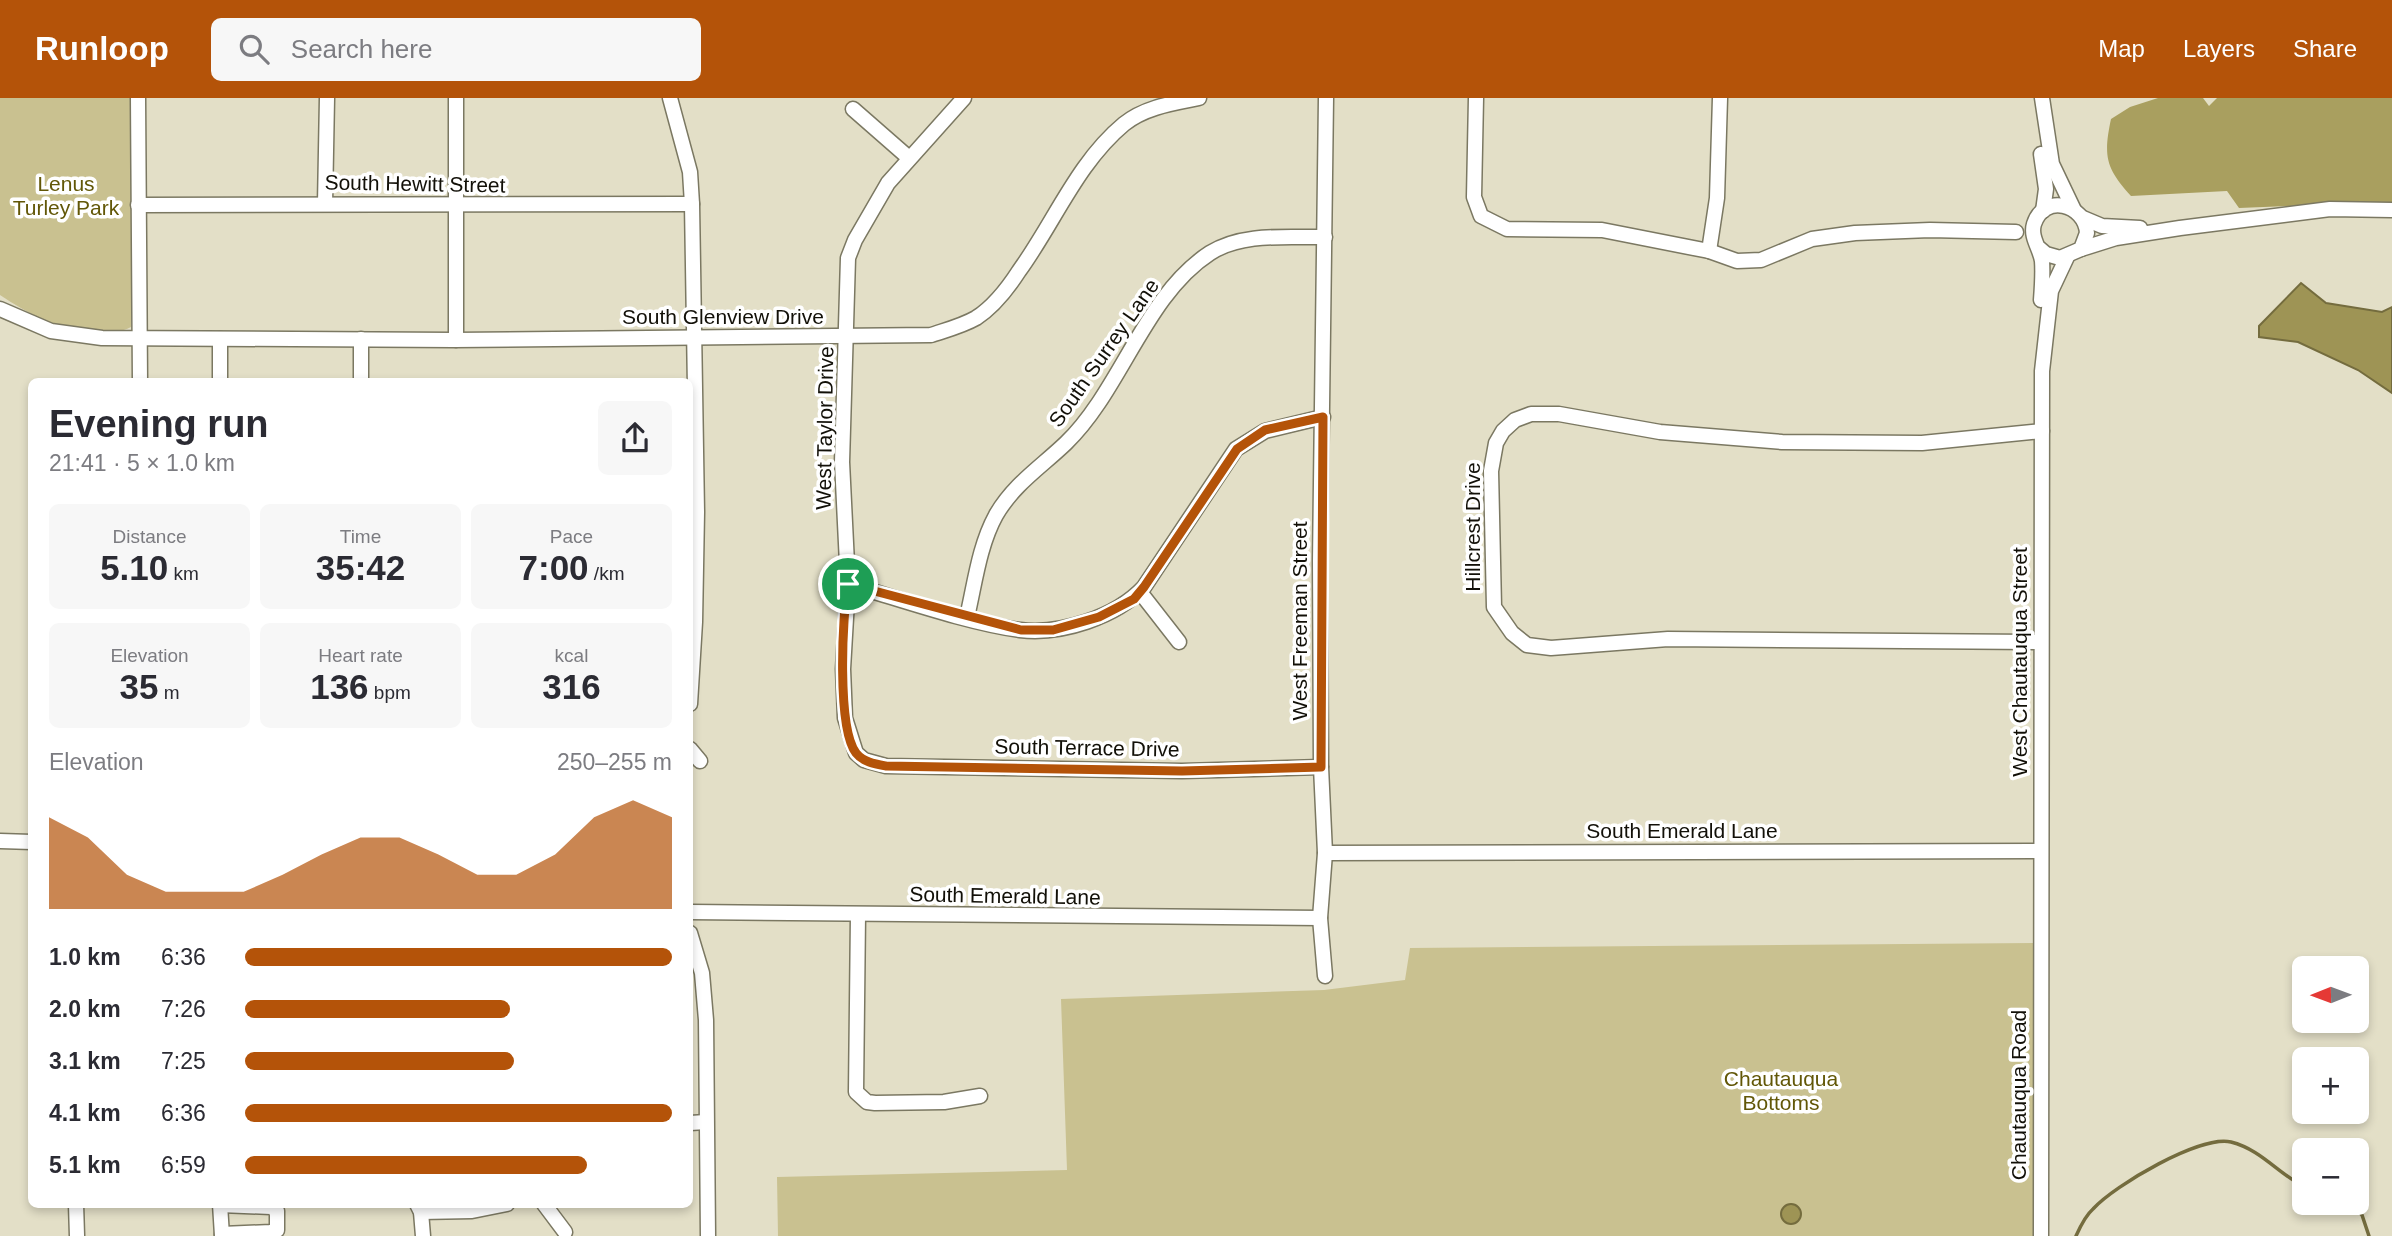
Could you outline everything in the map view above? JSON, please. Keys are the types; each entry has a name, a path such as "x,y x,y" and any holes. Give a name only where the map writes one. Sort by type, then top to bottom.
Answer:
{"street":[{"path":"138,98 140,378"},
{"path":"325,204 327,98"},
{"path":"456,98 456,340"},
{"path":"670,98 690,172 692,204 693,579"},
{"name":"West Taylor Drive","path":"856,753 845,719 843,669 848,584 842,462 848,258 874,206 909,158 964,98"},
{"name":"South Glenview Drive","path":"0,309 51,331 75,336 456,340 931,335 977,318 1005,291 1044,236 1074,183 1126,123 1155,107 1199,98"},
{"name":"West Freeman Street","path":"1325,976 1320,918 1325,853 1321,767 1326,98"},
{"path":"1476,98 1474,197 1480,215 1507,229 1602,230 1709,251 1737,261 1761,260 1812,239 1854,233 1930,230 2016,232"},
{"path":"1709,251 1717,198 1720,98"},
{"name":"West Chautauqua Street","path":"2039,954 2042,371 2039,337 2043,276 2033,229 2043,211 2046,189 2039,135 2042,105"},
{"name":"West Chautauqua Street","path":"2042,105 2052,164 2087,233 2081,249"},
{"path":"853,109 909,158"},
{"name":"South Hewitt Street","path":"138,205 692,204"},
{"path":"2043,211 2060,205 2109,227 2180,228"},
{"path":"2039,248 2052,257 2067,257 2081,249 2116,238 2180,228 2330,209 2392,209"},
{"name":"South Surrey Lane","path":"967,617 985,537 1009,495 1035,467 1067,442 1096,407 1156,310 1185,276 1209,254 1237,242 1325,237"},
{"name":"West Chautauqua Street","path":"2042,371 2051,291 2067,257"},
{"path":"220,339 220,378"},
{"path":"361,339 361,378"},
{"name":"Hillcrest Drive","path":"2041,642 1668,639 1551,648 1527,645 1512,633 1494,607 1491,471 1496,443 1503,431 1515,420 1531,414 1559,414 1660,432 1795,442 1922,443 2042,431"},
{"path":"848,584 1021,630 1053,630 1099,617 1134,599 1140,592 1237,449 1265,430 1323,417"},
{"path":"1140,592 1179,642"},
{"path":"693,753 700,761"},
{"name":"South Terrace Drive","path":"856,753 864,760 886,766 1182,771 1321,767"},
{"path":"0,841 28,842"},
{"name":"South Emerald Lane","path":"1325,853 2039,851"},
{"name":"South Emerald Lane","path":"693,912 1320,918"},
{"path":"858,915 856,1092 867,1102 875,1103 944,1102 980,1096"},
{"path":"693,946 702,983 708,1236"},
{"name":"Chautauqua Road","path":"2039,954 2041,1236"},
{"path":"693,1123 706,1122"},
{"path":"76,1208 77,1236"},
{"path":"220,1208 222,1235 276,1230 279,1222 277,1211 271,1208"},
{"path":"424,1236 419,1208 472,1211 487,1208"},
{"path":"547,1208 565,1232"}],"green space":[{"name":"Lenus Turley Park","path":"0,98 132,98 131,327 98,334 80,332 46,321 0,295"},
{"name":"Chautauqua Bottoms","path":"2039,943 2041,1236 778,1236 777,1177 1067,1170 1061,999 1324,990 1405,980 1410,948"}],"shaded area":[{"path":"2158,98 2203,98 2209,106 2217,98 2392,98 2392,202 2239,208 2227,191 2131,196 2116,178 2109,161 2107,143 2111,119 2130,107"},
{"path":"2301,283 2326,303 2382,312 2392,307 2392,393 2358,370 2298,342 2259,337 2259,326"},
{"path":"1787,1204 1795,1204 1801,1214 1795,1224 1787,1224 1781,1218 1781,1210"}],"waterway":[{"path":"2076,1236 2090,1212 2119,1187 2159,1164 2199,1146 2231,1142 2261,1156 2292,1179"},
{"path":"2362,1215 2369,1236"}],"route":[{"path":"1323,417 1320,561 1321,767 1182,771 886,766 864,760 856,753 849,738 845,719 843,669 848,584 1021,630 1053,630 1099,617 1134,599 1144,587 1237,449 1265,430 1323,417"}]}
